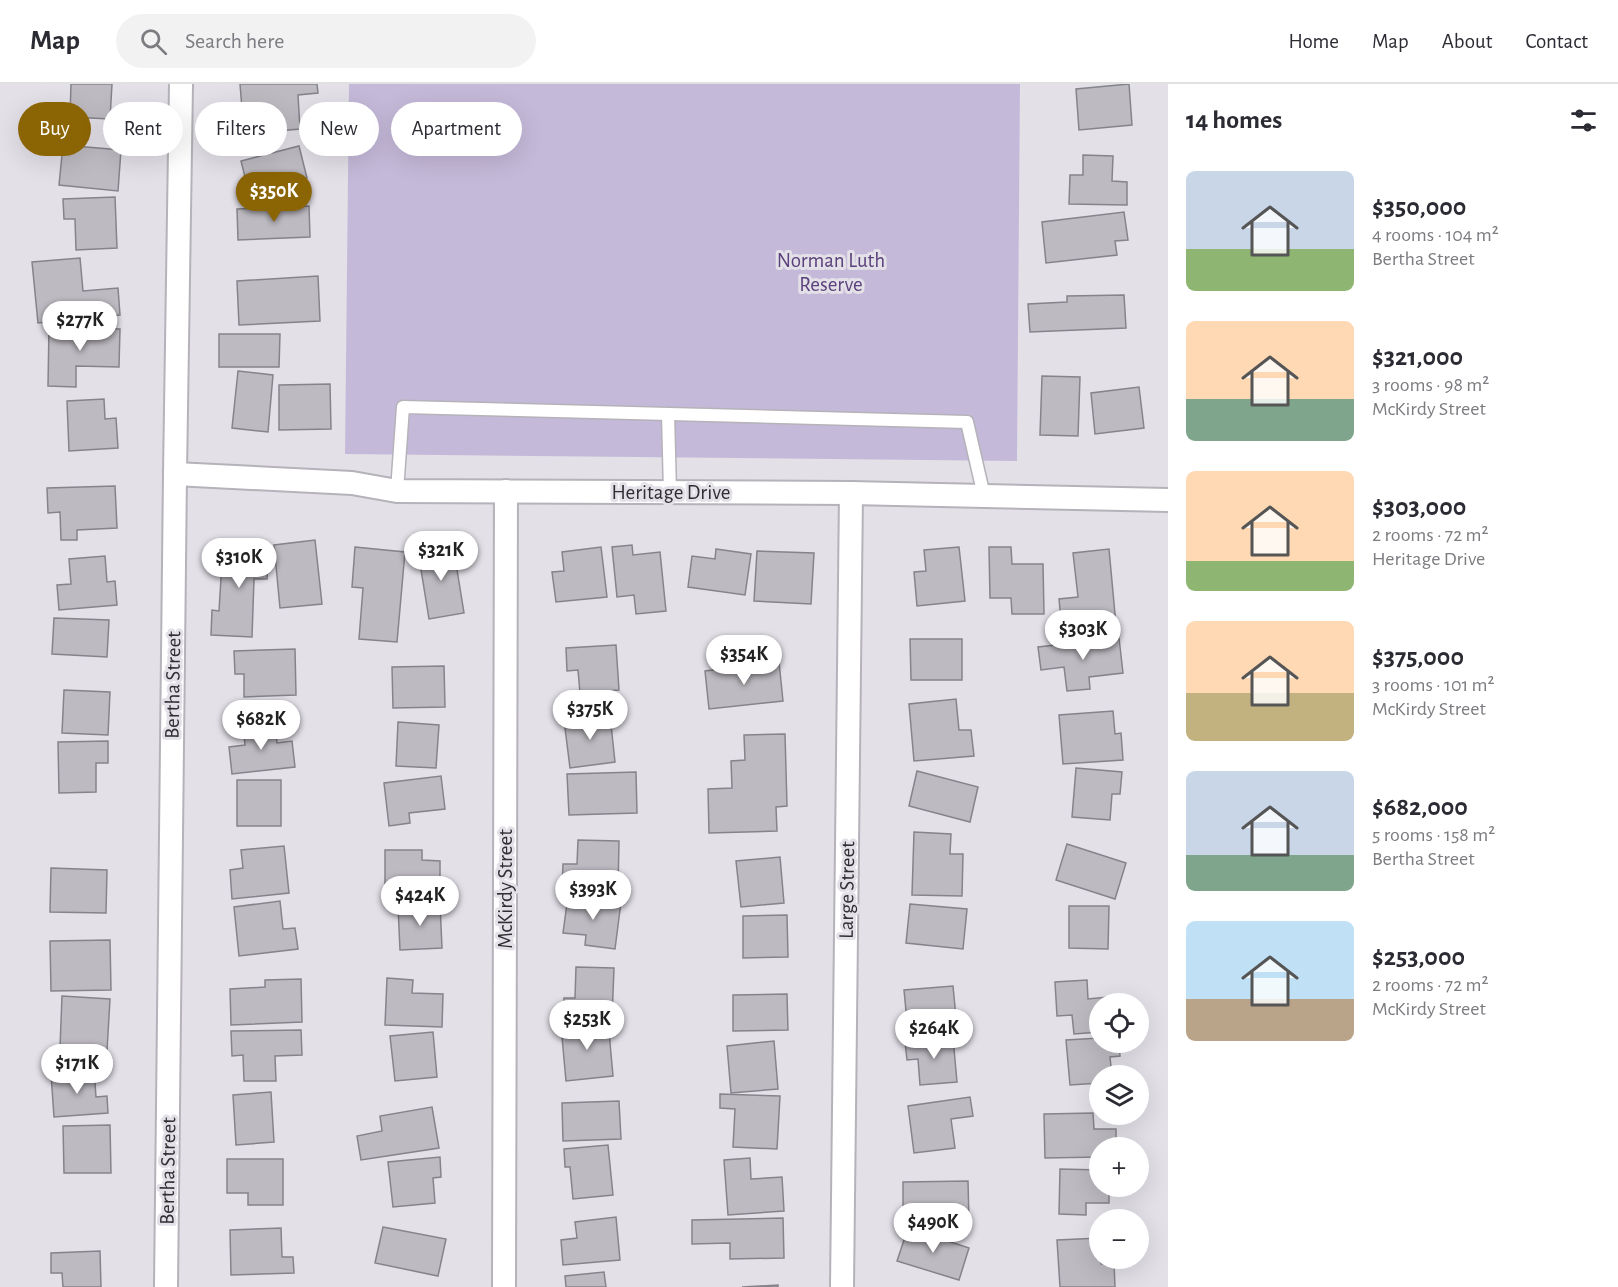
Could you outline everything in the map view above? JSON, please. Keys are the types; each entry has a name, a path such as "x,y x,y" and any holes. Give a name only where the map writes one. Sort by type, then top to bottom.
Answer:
{"street":[{"name":"Bertha Street","path":"166,1287 181,84"},
{"name":"Heritage Drive","path":"175,474 351,483 397,491 851,493 1168,500"},
{"name":"McKirdy Street","path":"504,1287 506,491"},
{"name":"Large Street","path":"842,1287 851,493"}],"lane":[{"path":"397,491 402,407 967,422 984,496"},
{"path":"669,414 670,492"}],"green space":[{"name":"Norman Luth Reserve","path":"349,84 1020,84 1017,461 345,454 348,156 379,156 379,102 349,102"}],"building":[{"path":"71,84 112,84 111,102 103,102 103,119 91,118 91,102 70,102"},
{"path":"240,84 317,84 318,93 298,95 299,129 287,130 287,102 241,102"},
{"path":"1129,84 1132,125 1079,130 1076,89"},
{"path":"299,146 299,156 302,156 307,178 249,193 241,161 260,156 287,156 287,149"},
{"path":"91,147 103,148 103,156 121,156 118,191 59,185 62,156 91,156"},
{"path":"1083,155 1113,156 1112,181 1127,182 1127,205 1069,204 1070,175 1083,175"},
{"path":"115,197 117,248 76,250 75,219 64,219 63,199"},
{"path":"309,206 310,237 238,240 237,209"},
{"path":"1124,212 1128,240 1115,241 1117,255 1046,263 1042,222"},
{"path":"80,258 83,291 118,288 120,315 38,323 32,262"},
{"path":"318,276 320,321 239,325 237,281"},
{"path":"1124,295 1126,328 1030,332 1028,304 1067,302 1067,296"},
{"path":"49,327 120,329 119,367 76,366 76,387 48,386"},
{"path":"219,334 280,334 279,367 219,367"},
{"path":"238,371 273,375 268,432 232,428"},
{"path":"1042,376 1080,377 1078,436 1040,435"},
{"path":"330,384 331,429 279,430 279,385"},
{"path":"1139,387 1144,428 1095,434 1091,393"},
{"path":"104,399 105,419 116,418 118,448 69,451 67,401"},
{"path":"115,486 117,528 77,530 77,540 61,540 60,512 48,513 47,488"},
{"path":"315,540 322,604 280,608 274,545"},
{"path":"223,545 269,547 267,579 254,579 252,637 211,635 212,610 219,611"},
{"path":"453,545 464,613 429,619 418,551"},
{"path":"632,545 633,555 660,552 666,611 636,614 634,595 617,597 612,547"},
{"path":"355,547 405,552 397,642 359,639 363,588 352,587"},
{"path":"601,547 607,597 556,602 552,572 564,571 562,552"},
{"path":"959,547 965,601 917,606 914,572 926,571 924,550"},
{"path":"989,547 1011,547 1012,564 1043,564 1044,614 1012,614 1011,598 990,598"},
{"path":"716,549 751,554 745,595 688,587 692,556 715,559"},
{"path":"1109,549 1116,625 1062,631 1059,599 1078,597 1073,553"},
{"path":"757,551 814,553 811,604 754,601"},
{"path":"105,556 107,582 115,581 117,605 59,610 57,585 71,584 69,559"},
{"path":"54,618 109,620 107,657 52,654"},
{"path":"1119,638 1123,673 1089,677 1090,689 1067,691 1064,667 1041,670 1038,647"},
{"path":"910,639 962,639 962,680 911,680"},
{"path":"616,645 619,690 580,693 578,670 567,671 566,648"},
{"path":"295,649 296,695 244,697 244,674 235,674 234,651"},
{"path":"779,662 783,701 709,709 705,671"},
{"path":"444,666 445,707 393,708 392,667"},
{"path":"64,690 110,692 108,735 62,733"},
{"path":"956,699 959,730 971,730 974,756 914,761 909,704"},
{"path":"1113,711 1115,734 1121,733 1123,760 1063,764 1059,715"},
{"path":"610,715 615,762 570,768 564,720"},
{"path":"275,722 277,743 292,741 295,767 232,774 229,747 245,745 243,726"},
{"path":"398,722 439,725 436,768 396,766"},
{"path":"785,734 787,806 776,807 777,831 709,833 708,789 732,788 731,761 745,760 744,735"},
{"path":"108,741 108,763 96,763 96,792 59,793 58,742"},
{"path":"1076,768 1122,772 1120,794 1112,794 1110,820 1072,817"},
{"path":"917,771 978,787 970,822 909,806"},
{"path":"636,772 637,813 569,815 567,774"},
{"path":"441,776 445,809 409,813 410,823 389,826 384,783"},
{"path":"237,780 281,780 281,826 237,826"},
{"path":"914,832 951,834 950,854 963,854 962,896 912,895"},
{"path":"578,840 619,841 618,892 562,890 563,864 577,864"},
{"path":"1067,844 1126,863 1115,899 1056,880"},
{"path":"284,846 289,893 232,899 230,870 243,868 241,850"},
{"path":"385,850 422,850 422,860 440,861 440,899 385,899"},
{"path":"780,857 784,903 741,907 736,861"},
{"path":"51,868 107,870 106,913 50,912"},
{"path":"568,896 621,902 615,949 585,945 586,935 563,933"},
{"path":"280,901 283,929 295,928 298,949 239,956 234,907"},
{"path":"440,904 442,948 400,950 398,906"},
{"path":"910,904 967,909 963,949 906,943"},
{"path":"1069,906 1109,906 1108,949 1069,948"},
{"path":"787,915 788,957 743,958 743,916"},
{"path":"110,940 111,990 51,991 50,941"},
{"path":"576,967 614,968 612,1018 563,1016 564,998 575,998"},
{"path":"387,978 413,980 412,993 443,994 442,1027 385,1025"},
{"path":"301,979 302,1022 231,1025 230,989 265,987 265,980"},
{"path":"1087,980 1089,1033 1074,1034 1072,1015 1057,1016 1055,982"},
{"path":"953,986 957,1028 908,1032 904,990"},
{"path":"787,994 788,1030 733,1031 733,995"},
{"path":"62,996 110,999 107,1051 60,1048"},
{"path":"608,1021 613,1076 566,1081 561,1026"},
{"path":"301,1030 302,1055 275,1056 276,1081 244,1081 243,1055 232,1056 231,1031"},
{"path":"433,1032 437,1077 395,1081 390,1036"},
{"path":"953,1038 957,1082 920,1085 918,1059 907,1060 905,1042"},
{"path":"1089,1039 1089,1053 1120,1053 1120,1056 1110,1057 1111,1065 1089,1065 1089,1084 1070,1085 1066,1040"},
{"path":"774,1041 778,1089 731,1093 727,1046"},
{"path":"94,1070 96,1097 107,1096 108,1113 54,1117 51,1074"},
{"path":"271,1092 274,1142 236,1145 233,1095"},
{"path":"720,1094 780,1096 777,1149 733,1147 735,1109 720,1108"},
{"path":"970,1097 973,1116 951,1119 955,1148 914,1153 908,1106"},
{"path":"619,1101 621,1139 563,1141 562,1103"},
{"path":"432,1107 439,1148 361,1160 357,1136 382,1131 380,1116"},
{"path":"1089,1113 1089,1125 1094,1125 1094,1129 1116,1129 1116,1137 1089,1137 1089,1157 1045,1158 1044,1114"},
{"path":"110,1125 111,1173 64,1173 63,1126"},
{"path":"608,1145 613,1195 573,1199 570,1167 565,1167 564,1149"},
{"path":"440,1157 441,1177 433,1178 435,1203 393,1207 388,1162"},
{"path":"750,1158 751,1179 782,1177 784,1211 728,1215 724,1160"},
{"path":"227,1159 283,1159 283,1205 248,1205 248,1193 227,1193"},
{"path":"1060,1169 1089,1170 1089,1197 1109,1197 1109,1203 1086,1203 1086,1215 1059,1214"},
{"path":"968,1181 969,1222 903,1223 903,1182"},
{"path":"616,1217 620,1260 563,1265 561,1240 577,1238 575,1222"},
{"path":"783,1218 784,1258 730,1259 730,1243 692,1244 692,1220"},
{"path":"383,1227 446,1239 438,1276 375,1263"},
{"path":"281,1228 282,1257 293,1257 294,1273 231,1275 230,1230"},
{"path":"908,1228 969,1248 959,1280 897,1261"},
{"path":"1089,1239 1089,1269 1114,1269 1115,1287 1060,1287 1057,1240"},
{"path":"100,1251 101,1287 63,1287 62,1273 51,1273 51,1253"},
{"path":"604,1272 606,1287 566,1287 565,1276"},
{"path":"778,1285 778,1287 742,1287"}]}
